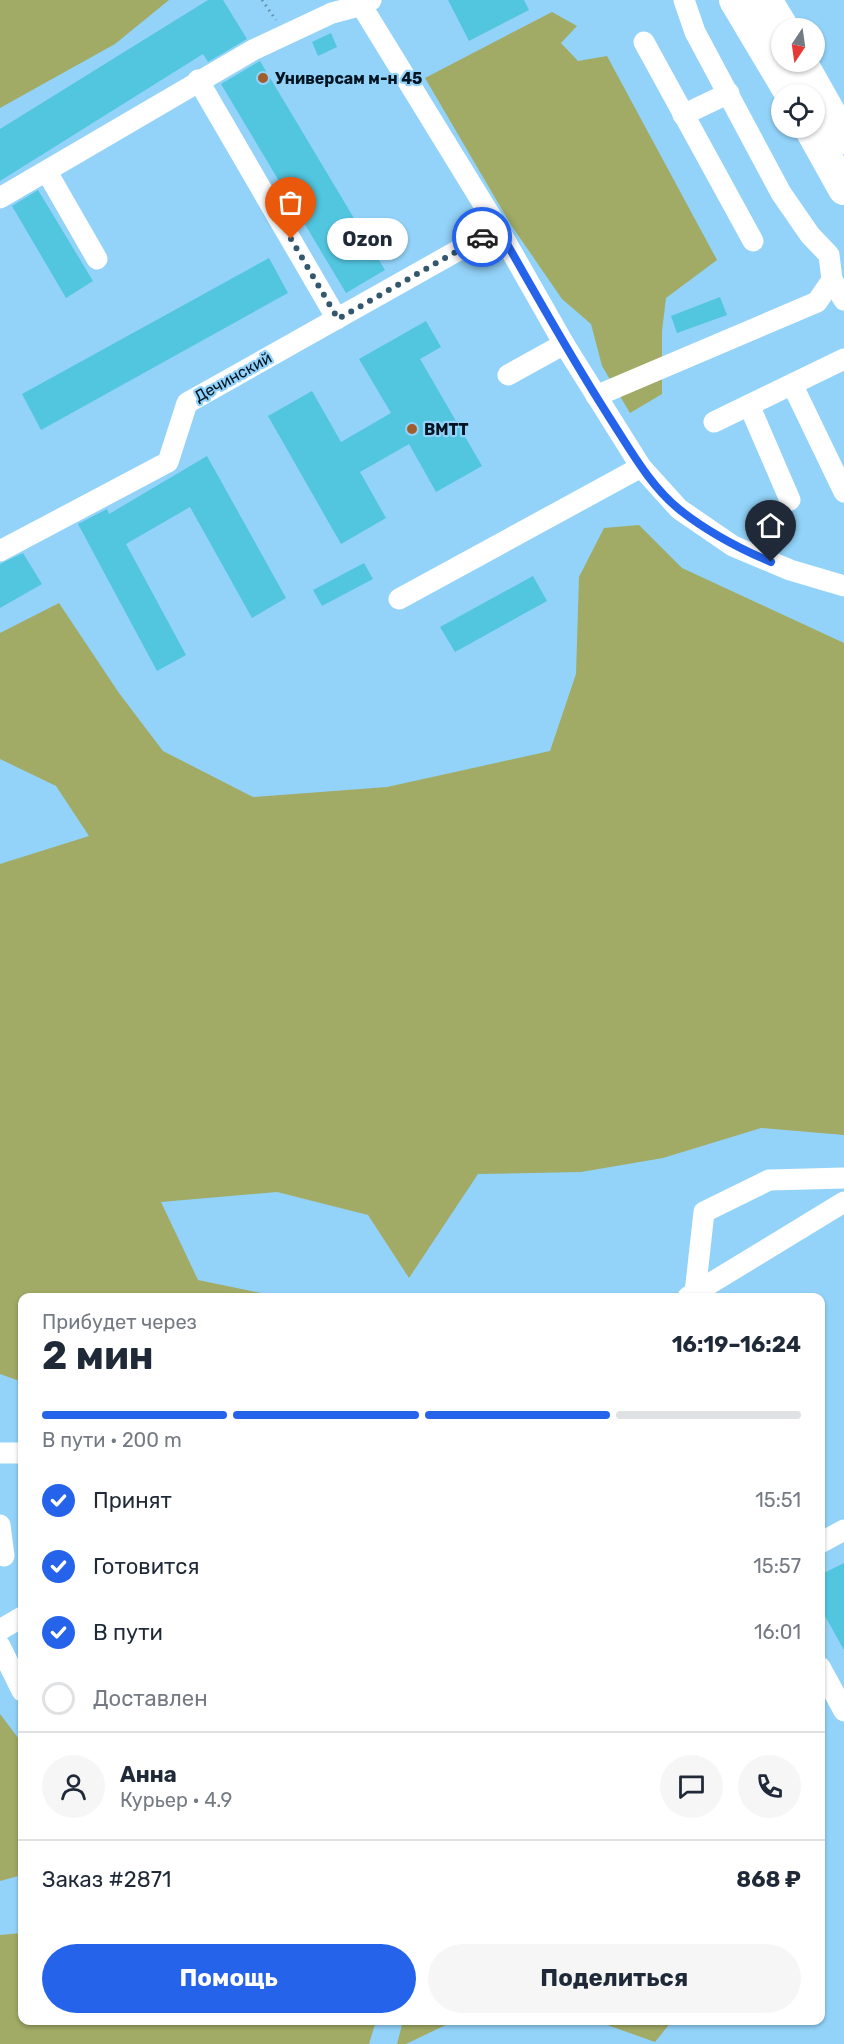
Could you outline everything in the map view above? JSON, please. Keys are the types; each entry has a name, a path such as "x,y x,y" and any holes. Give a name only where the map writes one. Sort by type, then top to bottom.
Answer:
{"highway":[{"path":"735,0 785,84"},
{"path":"766,0 777,18"},
{"path":"807,72 844,138"},
{"path":"816,138 844,189"}],"street":[{"path":"684,0 695,32 781,193 810,235 829,255 832,280 844,300"},
{"path":"0,198 198,80 285,35 332,13 364,2 564,344 642,467 679,509 733,546 790,570 844,586"},
{"path":"644,42 753,241"},
{"path":"198,80 338,319"},
{"path":"683,115 729,93"},
{"path":"47,172 97,259"},
{"name":"Дечинский","path":"0,551 168,462 187,404 498,228"},
{"path":"596,396 817,302 832,280"},
{"path":"508,375 564,344"},
{"path":"714,422 748,405 842,366"},
{"path":"793,386 844,492"},
{"path":"748,405 790,501"},
{"path":"399,599 642,467"},
{"path":"692,1293 704,1212 769,1180 844,1178"},
{"path":"695,1293 844,1202"},
{"path":"0,1453 18,1453"},
{"path":"0,1525 4,1556"},
{"path":"825,1540 844,1530"},
{"path":"0,1630 18,1619"},
{"path":"0,1646 18,1683"},
{"path":"825,1676 844,1711"}],"path":[{"path":"262,0 285,35"}],"green space":[{"path":"0,0 169,0 115,44 0,108"},
{"path":"552,12 577,26 561,43 578,61 607,56 717,260 666,298 662,331 662,394 630,413 602,366 591,324 562,299 511,225 425,78"},
{"path":"639,525 682,568 844,643 844,1135 761,1128 663,1158 581,1172 478,1174 409,1278 368,1215 277,1192 161,1202 198,1280 261,1293 18,1293 18,1381 0,1374 0,864 89,836 56,786 0,759 0,633 59,603 119,693 163,751 253,797 387,787 550,751 576,674 579,577 604,528"},
{"path":"0,1714 18,1738 18,1876 0,1881"},
{"path":"18,1933 18,2025 375,2025 369,2044 0,2044 0,1935"},
{"path":"402,2025 446,2025 406,2044 397,2044"},
{"path":"607,2025 669,2025 655,2042"}],"building":[{"path":"208,0 223,0 247,39 208,62 203,54 0,181 0,129"},
{"path":"448,0 524,0 529,10 469,41"},
{"path":"331,33 337,47 318,56 312,42"},
{"path":"260,61 385,270 346,293 221,84"},
{"path":"38,190 93,281 66,298 12,206"},
{"path":"269,258 288,293 41,430 22,394"},
{"path":"720,297 727,315 677,333 671,316"},
{"name":"ВМТТ","path":"426,321 441,347 420,359 482,466 436,492 409,444 360,472 386,518 341,544 268,416 312,391 341,442 391,413 359,359"},
{"path":"207,456 286,598 252,618 190,507 126,544 186,655 157,671 78,524 107,509 109,514"},
{"path":"23,553 42,584 0,608 0,564"},
{"path":"364,563 373,579 322,606 313,590"},
{"path":"533,576 547,601 455,652 440,627"},
{"path":"844,1563 844,1650 825,1616 825,1572"}],"way so far":[{"path":"291,239 338,319 482,237"}],"place":[{"name":"Универсам м-н 45","path":"263,78"},
{"name":"Ozon","path":"291,239"},
{"name":"ВМТТ","path":"412,429"}],"route":[{"path":"482,237 498,228 596,396 642,467 666,495 679,509 733,546 771,562"}]}
